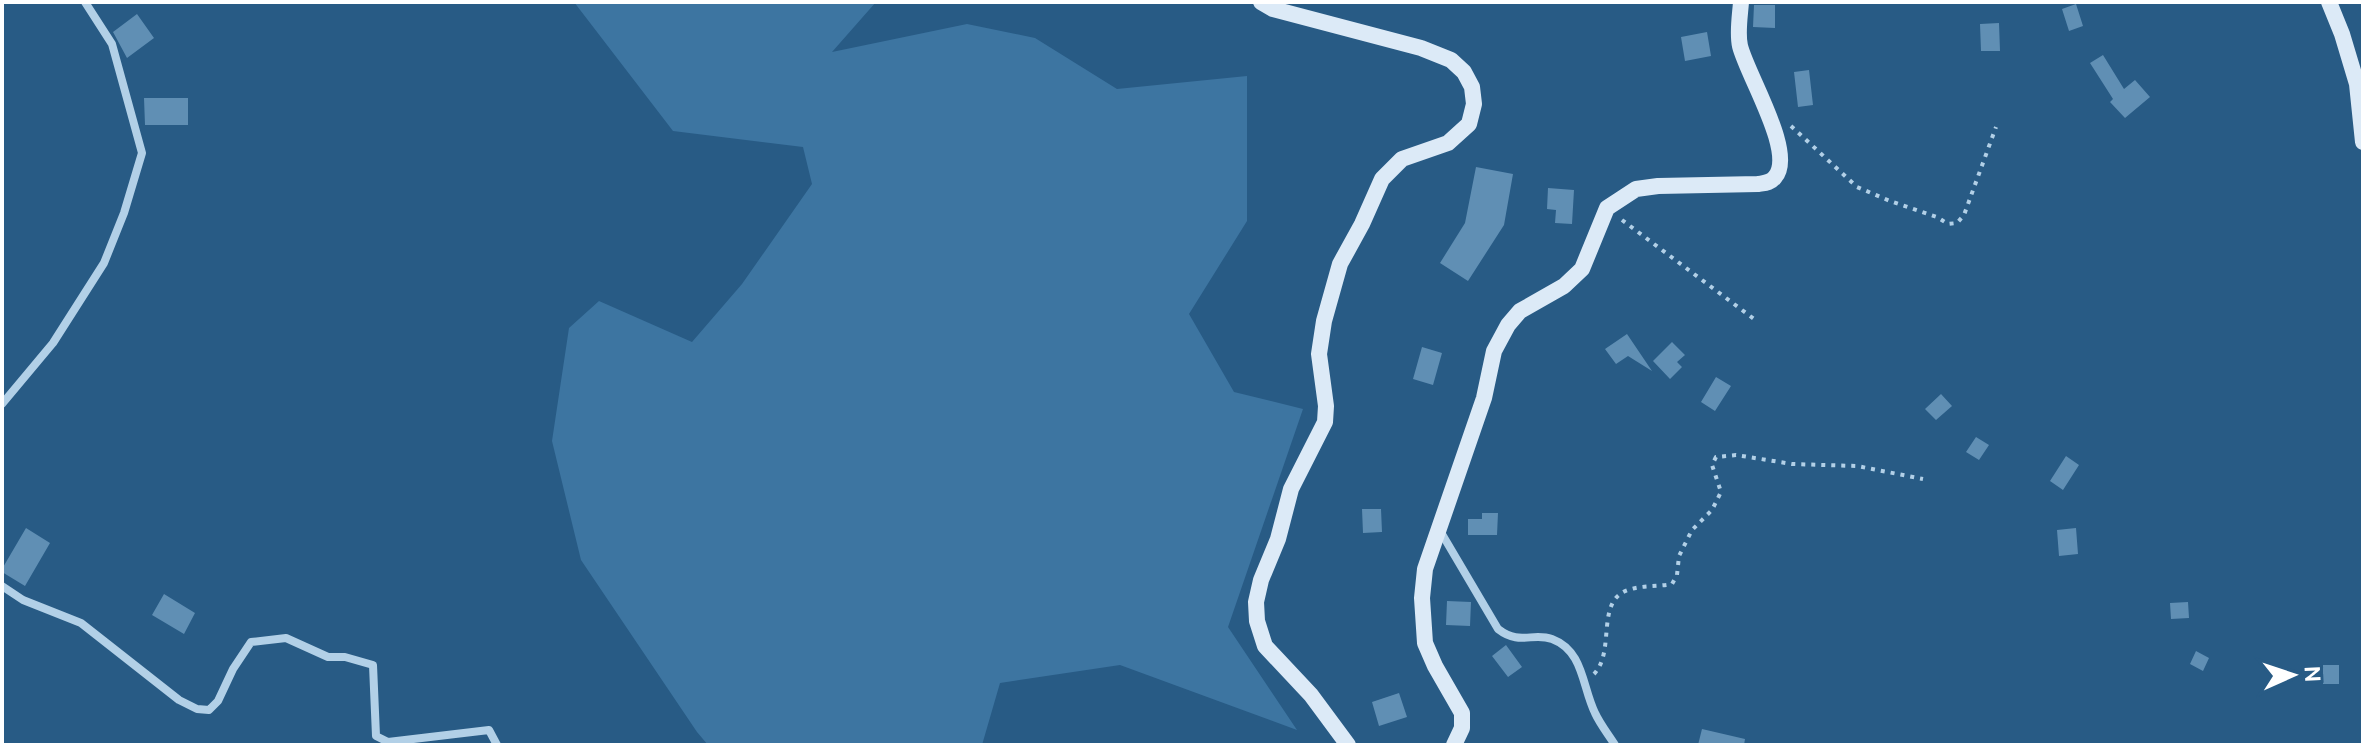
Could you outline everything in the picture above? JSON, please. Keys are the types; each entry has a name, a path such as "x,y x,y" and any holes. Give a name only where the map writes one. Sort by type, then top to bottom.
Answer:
{"main road":[{"path":"1261,2 1273,9 1421,48 1451,60 1464,72 1472,87 1474,104 1469,124 1448,143 1402,159 1382,179 1340,264 1324,321 1319,354 1326,406 1325,422 1291,489 1256,602 1257,621 1265,646 1311,695 1348,745"},
{"path":"1454,745 1462,728 1462,713 1425,643 1422,598 1425,569 1484,398 1494,351 1508,325 1520,311 1564,286 1582,269 1607,208 1636,189 1769,182 1776,177 1780,153 1740,46 1741,2"},
{"path":"2329,2 2357,84 2363,142"}],"street":[{"path":"2,404 53,343 104,263 124,213 142,153 112,44 85,2"},
{"path":"1439,528 1498,629 1510,638 1552,639 1571,652 1579,662 1594,712 1615,745"},
{"path":"2,586 23,600 81,623 179,700 197,709 209,710 218,701 233,669 251,642 286,638 328,657 345,657 373,665 376,736 388,742 489,730 497,745"}],"path":[{"path":"1773,128 1780,121 1789,125 1857,187 1948,224 1957,223 1964,215 1996,127"},
{"path":"1607,208 1754,319"},
{"path":"1584,684 1603,663 1607,624 1616,597 1624,591 1644,586 1672,584 1677,575 1679,556 1692,530 1712,510 1721,492 1712,465 1716,457 1736,455 1792,464 1857,466 1923,479"}],"shaded area":[{"path":"574,2 876,2 832,52 967,24 1035,38 1117,89 1247,76 1247,221 1189,314 1234,392 1303,409 1228,627 1297,730 1120,665 1000,683 982,745 708,745 581,560 552,441 569,328 599,301 692,342 742,284 812,184 803,147 673,131"}],"building":[{"path":"2076,4 2083,26 2069,31 2062,9"},
{"path":"1754,5 1775,5 1775,28 1753,27"},
{"path":"137,14 154,38 127,58 113,32"},
{"path":"1999,23 2000,51 1981,51 1980,24"},
{"path":"1707,32 1711,56 1685,61 1681,37"},
{"path":"2103,55 2124,89 2135,80 2150,97 2125,118 2110,102 2113,99 2090,63"},
{"path":"1809,70 1813,105 1798,107 1794,72"},
{"path":"144,98 188,98 188,125 145,125"},
{"path":"1476,167 1513,174 1504,225 1468,281 1440,263 1465,223"},
{"path":"1548,188 1574,190 1572,224 1555,223 1556,210 1547,209"},
{"path":"1627,334 1652,371 1628,356 1616,364 1605,349"},
{"path":"1672,342 1685,355 1677,362 1682,367 1670,379 1653,361"},
{"path":"1422,347 1442,353 1433,385 1413,379"},
{"path":"1716,377 1731,386 1715,411 1701,402"},
{"path":"1941,394 1952,406 1936,420 1925,409"},
{"path":"1976,437 1989,445 1979,460 1966,452"},
{"path":"2066,456 2079,465 2063,490 2050,481"},
{"path":"1362,509 1381,509 1382,532 1363,533"},
{"path":"1482,513 1498,513 1497,535 1468,535 1468,519 1482,519"},
{"path":"26,528 50,543 25,586 2,572 2,569"},
{"path":"2076,528 2078,554 2059,556 2057,530"},
{"path":"164,594 195,613 184,634 152,615"},
{"path":"1447,601 1471,602 1470,626 1446,625"},
{"path":"2188,602 2189,618 2171,619 2170,603"},
{"path":"1506,645 1522,667 1508,677 1492,656"},
{"path":"2196,651 2209,658 2203,671 2190,664"},
{"path":"2323,665 2339,665 2339,684 2323,684"},
{"path":"1399,693 1407,717 1379,726 1372,702"},
{"path":"1702,729 1745,739 1744,745 1698,745"}]}
